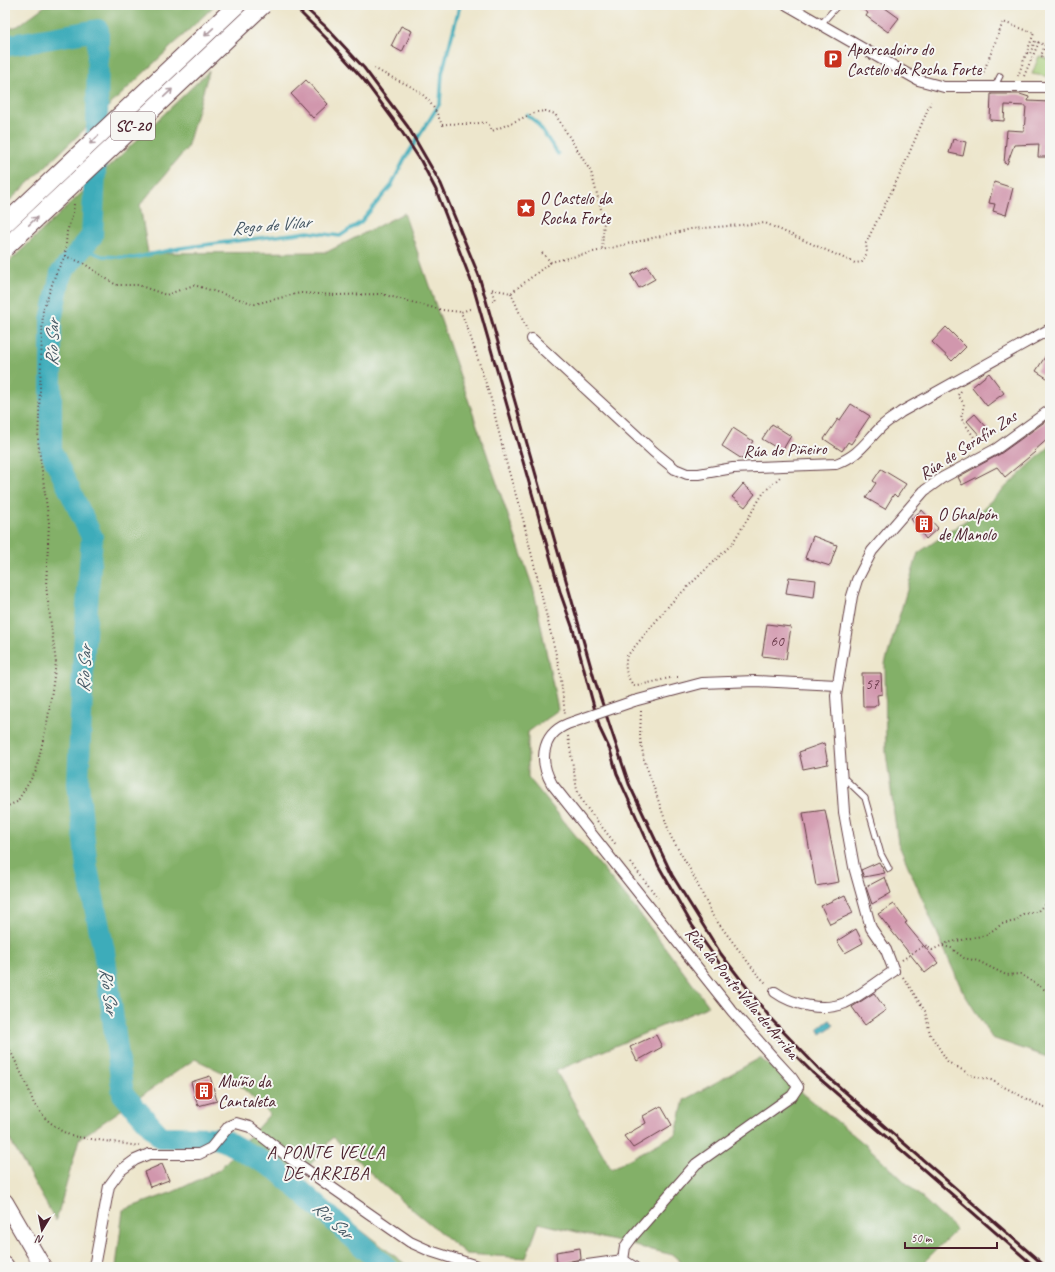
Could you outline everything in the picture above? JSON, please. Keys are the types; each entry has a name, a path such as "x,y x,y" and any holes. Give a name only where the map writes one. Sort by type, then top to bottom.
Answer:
{"highway":[{"name":"SC-20","path":"5,224 238,5"},
{"name":"SC-20","path":"5,248 263,5"}],"main road":[{"path":"5,1202 43,1267"}],"street":[{"path":"787,5 895,68 928,84 944,86 998,80 1050,87"},
{"name":"Rúa do Piñeiro","path":"532,339 675,470 687,474 699,474 733,468 794,467 836,464 847,460 856,455 882,426 902,412 1050,329"},
{"name":"Rúa de Serafín Zas","path":"893,968 886,950 871,928 854,867 844,812 837,685 852,596 857,580 872,551 924,492 942,478 986,454 1050,410"},
{"path":"570,723 638,699 702,683 755,681 837,685"},
{"name":"Rúa da Ponte Vella de Arriba","path":"570,723 552,735 544,751 544,766 552,784 732,1010 792,1078 798,1087 796,1092 786,1101 696,1164 633,1236 625,1247 623,1260"},
{"path":"775,992 787,1000 797,1003 818,1006 834,1006 852,999 893,968"},
{"path":"94,1267 109,1186 120,1171 135,1160 149,1154 199,1154 210,1148 229,1126 236,1123 250,1127 291,1159 410,1242 430,1251 480,1267"},
{"path":"573,1267 623,1260 634,1267"}],"lane":[{"path":"821,24 838,5"},
{"path":"841,775 865,798 881,854 889,869"}],"path":[{"path":"998,80 981,76 1003,22 1034,33 1015,81"},
{"path":"1027,53 1030,54 1036,41 1045,45 1041,56 1050,59"},
{"path":"1018,75 1024,77 1039,42"},
{"path":"374,68 389,77 405,82 426,96 437,111 442,125 450,123 464,125 474,122 488,123 492,131 500,126 537,112 546,111 555,114 591,172 604,220 602,249"},
{"path":"492,301 495,300 491,289 512,293 551,262 691,229 765,224 855,262 862,262 867,253 866,243 902,170 931,102"},
{"path":"542,253 551,262"},
{"path":"5,807 17,802 36,771 48,718 56,663 46,586 50,524 38,441 43,310 56,273 65,256 83,263 116,285 138,285 166,295 194,285 255,304 300,293 336,295 381,294 442,310 461,312 470,309"},
{"path":"512,293 521,318 532,339"},
{"path":"461,312 470,332 491,399 506,462 523,519 560,671 570,723 572,768 577,790 583,803 619,849"},
{"path":"962,379 963,384 958,395 964,404 961,418 986,454"},
{"path":"685,676 657,680 641,685 633,684 627,675 625,665 627,656 671,603 732,544 764,492 794,467"},
{"path":"638,699 640,738 644,759 671,837 691,871 713,916 757,974 775,992"},
{"path":"628,860 661,903"},
{"path":"1050,899 1037,912 1024,914 1016,921 1002,924 986,935 959,940 932,950 925,944 893,968 900,974 917,996 925,1011 930,1034 948,1062 973,1076 991,1080 1040,1106 1050,1108"},
{"path":"943,946 951,948 964,958 978,961 1006,975 1020,974 1050,993"},
{"path":"5,1040 27,1085 34,1104 46,1119 60,1130 71,1136 141,1146 149,1154"}],"green space":[{"path":"46,5 215,5 5,205 5,30 18,26"},
{"path":"1039,56 1050,60 1050,77 1032,74"},
{"path":"209,71 187,148 140,205 148,253 327,252 404,213 534,591 558,710 528,732 528,777 643,918 709,1006 556,1071 611,1169 676,1134 684,1100 760,1058 867,1146 956,1230 919,1267 686,1267 673,1255 539,1223 526,1258 466,1254 382,1184 333,1137 297,1181 409,1267 116,1267 123,1210 173,1192 219,1170 270,1114 230,1076 195,1059 79,1139 56,1221 5,1131 5,266"},
{"path":"1050,446 1050,1058 992,1038 962,990 898,843 886,753 885,664 918,553 981,510"}],"water":[{"path":"830,1020 834,1025 821,1034 818,1028"}],"building":[{"path":"857,5 881,5 899,18 888,32 866,16 868,13"},
{"path":"401,26 412,31 402,52 391,46"},
{"path":"306,80 328,104 313,118 291,94"},
{"path":"991,94 1020,94 1029,97 1028,101 1050,102 1049,157 1038,157 1039,144 1014,145 1007,164 1004,163 1007,130 1024,131 1026,106 1005,105 1004,121 990,120"},
{"path":"953,139 966,142 963,156 949,153"},
{"path":"994,182 1013,188 1006,215 993,211 995,204 989,203"},
{"path":"647,266 655,279 639,288 631,275"},
{"path":"946,327 966,347 952,361 932,342"},
{"path":"1050,349 1050,380 1036,371"},
{"path":"989,373 1004,393 987,406 972,387"},
{"path":"851,404 870,416 851,444 848,442 842,451 824,439"},
{"path":"975,414 989,430 981,437 967,421"},
{"path":"1050,418 1050,437 1034,451 1035,452 1005,477 997,467 962,485 958,477 1000,454"},
{"path":"772,424 791,436 782,451 762,439"},
{"path":"733,428 753,441 742,459 722,446"},
{"path":"881,469 906,484 897,497 894,494 885,509 866,498 876,483 873,481"},
{"path":"743,484 755,494 745,507 732,497"},
{"name":"O Ghalpón de Manolo","path":"922,510 938,528 926,539 911,519"},
{"path":"813,536 837,545 830,566 805,558"},
{"path":"789,577 816,580 814,597 786,593"},
{"path":"767,624 791,627 786,659 762,656"},
{"path":"862,673 881,673 882,694 877,695 878,704 874,707 863,707"},
{"path":"824,743 828,764 803,769 799,752"},
{"path":"825,810 839,882 816,886 803,813"},
{"path":"879,862 885,873 864,877 861,870"},
{"path":"885,877 891,893 872,904 866,887"},
{"path":"845,895 853,913 830,924 821,906"},
{"path":"894,904 907,922 905,923 938,963 925,973 878,914"},
{"path":"856,929 863,943 845,953 837,941"},
{"path":"874,993 886,1010 865,1025 852,1007"},
{"path":"656,1035 662,1047 637,1061 630,1047"},
{"name":"Muíño da Cantaleta","path":"210,1076 217,1101 198,1106 191,1082"},
{"path":"661,1106 672,1125 633,1148 624,1136 646,1123 643,1116"},
{"path":"162,1164 169,1180 150,1187 144,1172"},
{"path":"580,1248 581,1259 557,1264 556,1252"}],"waterway":[{"name":"Rego de Vilar","path":"82,248 102,256 134,258 180,248 308,232 340,236 361,222 391,186 404,160 440,103 442,73 460,5"},
{"name":"Río Sar","path":"5,46 98,30 97,129 92,236 61,273 51,320 51,451 92,537 84,649 78,783 87,868 104,951 123,1094 161,1137 215,1138 225,1141 276,1169 386,1267"},
{"path":"527,115 537,123 558,154"}],"railway":[{"path":"293,5 327,39 364,80 398,126 421,161 436,190 473,286 561,595 573,629 600,729 610,750 617,774 658,865 692,925 750,1006 775,1035 812,1072 1035,1267"},
{"path":"302,5 325,26 364,68 408,127 441,184 479,276 594,678 629,784 672,875 721,954 772,1020 820,1070 1046,1267"}],"place":[{"name":"Aparcadoiro do Castelo da Rocha Forte","path":"833,59"},
{"name":"O Castelo da Rocha Forte","path":"526,208"},
{"name":"O Ghalpón de Manolo","path":"924,524"},
{"name":"Muíño da Cantaleta","path":"204,1091"}],"district":[{"name":"A PONTE VELLA DE ARRIBA","path":"326,1162"}]}
